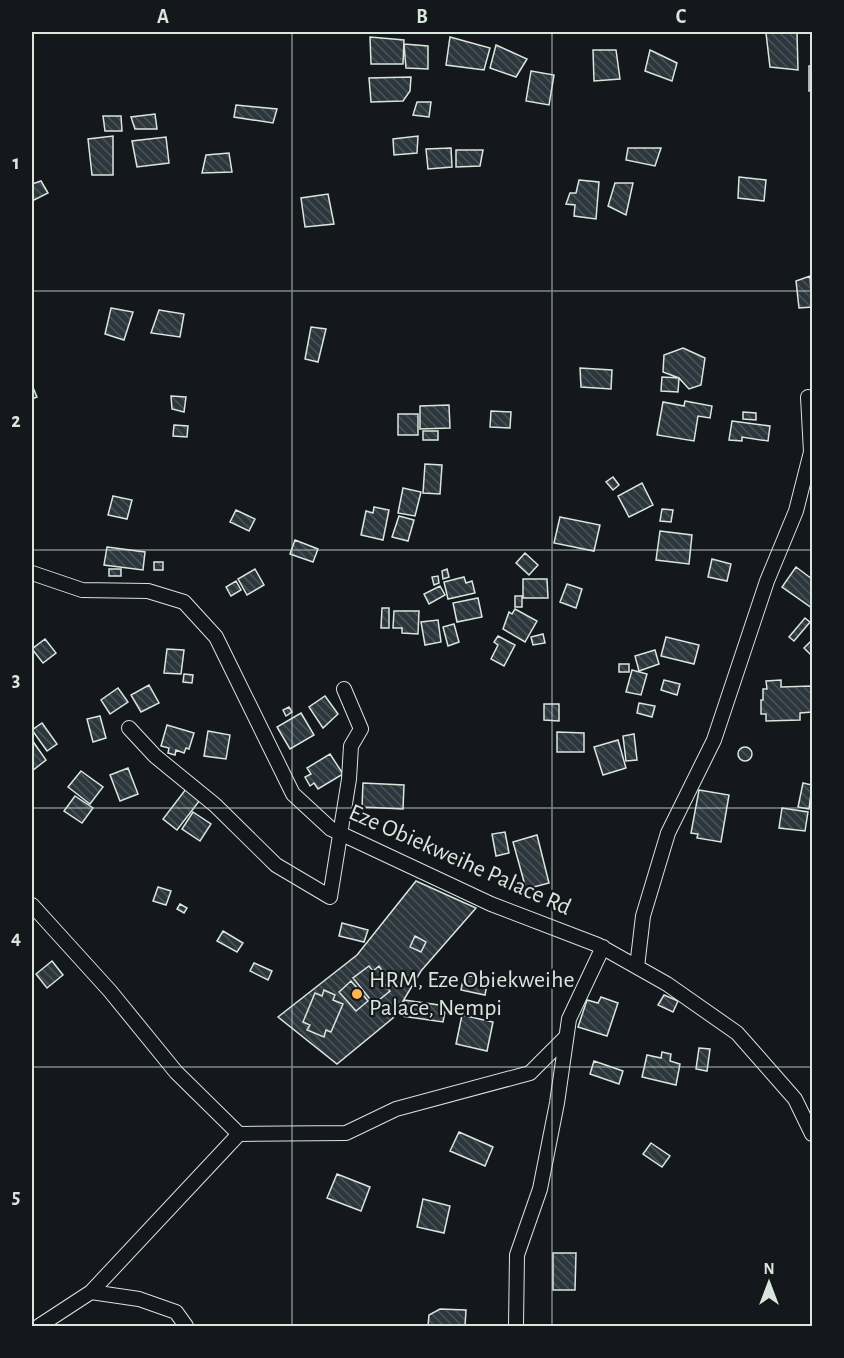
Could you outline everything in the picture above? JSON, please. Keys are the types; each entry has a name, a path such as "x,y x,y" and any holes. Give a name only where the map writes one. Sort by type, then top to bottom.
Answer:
{"street":[{"path":"637,967 643,916 668,833 714,740 767,581 795,511 811,452 808,397"},
{"name":"Eze Obiekweihe Palace Rd","path":"32,573 82,590 148,591 184,602 216,637 293,794 331,829 491,904 603,947 637,967 737,1033 798,1106 813,1134"},
{"path":"129,728 155,756 215,805 276,865 330,897 351,746 361,729 344,689"},
{"path":"32,905 110,991 176,1072 239,1134"},
{"path":"516,1326 517,1255 540,1189 569,1019 603,947"},
{"path":"39,1326 91,1292 161,1219 204,1168 239,1134 346,1133 396,1109 530,1073 566,1037"},
{"path":"798,1106 813,1102"},
{"path":"91,1292 139,1299 176,1312 186,1326"}],"building":[{"path":"797,32 798,70 770,67 766,33"},
{"path":"370,37 404,40 403,64 371,64"},
{"path":"450,37 490,48 484,70 446,65"},
{"path":"404,44 428,46 428,69 406,68"},
{"path":"496,45 527,59 516,77 490,68"},
{"path":"593,50 616,50 620,79 594,81"},
{"path":"650,50 677,63 672,81 645,71"},
{"path":"809,66 812,66 812,91 809,91"},
{"path":"531,71 554,75 549,105 526,101"},
{"path":"411,77 410,91 403,101 371,102 369,78"},
{"path":"417,102 431,102 429,117 413,115"},
{"path":"236,105 277,109 273,123 234,117"},
{"path":"155,114 157,129 135,129 131,117"},
{"path":"103,116 121,116 122,131 105,131"},
{"path":"113,136 113,175 92,175 88,139"},
{"path":"418,136 417,153 394,155 393,139"},
{"path":"166,137 169,163 137,167 132,141"},
{"path":"451,148 452,167 428,169 426,149"},
{"path":"628,148 661,148 655,166 626,160"},
{"path":"456,150 483,150 480,166 456,167"},
{"path":"229,153 232,172 202,173 206,155"},
{"path":"739,177 766,180 764,201 738,198"},
{"path":"579,180 599,182 596,219 574,216 575,205 566,204 570,193 576,193"},
{"path":"41,181 48,193 32,201 32,184"},
{"path":"615,183 633,183 626,215 608,206"},
{"path":"328,194 334,224 305,227 301,198"},
{"path":"810,276 812,307 799,308 796,281"},
{"path":"111,308 133,312 124,340 105,334"},
{"path":"159,310 184,314 180,337 151,333"},
{"path":"311,327 326,329 318,362 305,359"},
{"path":"683,348 705,358 701,385 689,389 679,378 663,372 664,355"},
{"path":"580,368 612,370 611,389 581,387"},
{"path":"662,377 679,378 678,392 661,391"},
{"path":"32,385 37,397 32,399"},
{"path":"171,396 186,397 184,412 172,409"},
{"path":"685,401 712,406 710,418 698,416 694,441 657,435 663,402 684,406"},
{"path":"449,405 450,428 420,429 420,406"},
{"path":"491,411 511,412 510,428 490,427"},
{"path":"743,412 756,413 756,420 743,419"},
{"path":"398,414 418,414 418,435 398,435"},
{"path":"732,421 770,426 768,441 742,437 742,441 729,440"},
{"path":"174,425 188,426 187,437 173,436"},
{"path":"423,431 438,431 438,440 423,440"},
{"path":"425,464 442,465 440,494 423,493"},
{"path":"613,477 619,485 613,490 606,482"},
{"path":"642,483 653,505 629,517 618,496"},
{"path":"403,488 421,492 415,516 398,513"},
{"path":"113,496 132,500 127,519 108,515"},
{"path":"374,507 389,510 383,540 361,535 366,511 373,513"},
{"path":"662,509 673,510 671,522 660,521"},
{"path":"236,510 255,519 249,531 230,522"},
{"path":"399,516 414,520 408,541 392,537"},
{"path":"560,517 600,525 594,551 554,543"},
{"path":"660,531 692,535 689,564 656,560"},
{"path":"295,540 318,549 313,562 290,554"},
{"path":"107,547 145,552 143,570 104,565"},
{"path":"525,553 538,565 529,575 516,563"},
{"path":"712,559 731,564 727,581 708,577"},
{"path":"154,562 163,562 163,570 154,570"},
{"path":"796,567 812,579 812,608 782,587"},
{"path":"109,569 121,569 121,576 109,576"},
{"path":"255,569 264,585 247,595 238,579"},
{"path":"447,569 449,577 443,579 442,571"},
{"path":"438,576 439,583 434,585 432,577"},
{"path":"464,577 466,583 472,581 475,593 448,599 444,582"},
{"path":"523,579 547,579 548,598 523,598"},
{"path":"236,581 241,590 231,596 226,587"},
{"path":"567,584 582,589 576,608 560,602"},
{"path":"440,586 445,595 429,604 424,594"},
{"path":"515,596 522,596 522,607 515,607"},
{"path":"478,598 482,617 457,622 453,603"},
{"path":"382,608 389,608 389,628 381,628"},
{"path":"515,609 537,621 525,642 503,629 509,612 512,614"},
{"path":"394,611 419,611 418,634 402,633 402,628 393,628"},
{"path":"805,618 810,622 794,641 789,637"},
{"path":"438,620 441,642 425,645 421,622"},
{"path":"454,624 459,642 448,646 443,627"},
{"path":"543,634 545,643 533,645 531,637"},
{"path":"498,636 515,645 504,666 491,659 498,645 494,642"},
{"path":"666,637 699,645 694,664 661,656"},
{"path":"45,639 56,653 43,663 32,649"},
{"path":"812,642 812,656 804,648"},
{"path":"167,649 184,650 181,674 164,673"},
{"path":"655,650 659,664 639,671 635,656"},
{"path":"619,664 629,664 629,672 619,672"},
{"path":"632,670 647,674 641,695 626,692"},
{"path":"184,674 193,675 192,683 183,682"},
{"path":"664,680 680,684 677,695 661,690"},
{"path":"781,680 781,687 811,686 812,712 800,713 800,720 766,721 766,714 761,714 763,689 767,689 766,681"},
{"path":"149,685 159,703 141,712 131,695"},
{"path":"118,688 128,702 110,714 101,700"},
{"path":"325,696 338,714 323,728 309,707"},
{"path":"639,703 655,706 652,717 637,713"},
{"path":"544,704 559,704 559,721 544,720"},
{"path":"289,707 292,712 286,716 283,710"},
{"path":"301,713 314,735 290,749 277,727"},
{"path":"100,716 106,738 93,742 87,719"},
{"path":"42,723 57,744 47,751 32,730"},
{"path":"167,725 194,733 189,749 186,748 184,753 176,750 175,755 168,753 169,748 161,746"},
{"path":"208,731 230,735 226,759 204,756"},
{"path":"557,732 584,733 584,752 557,752"},
{"path":"634,734 637,760 626,761 623,736"},
{"path":"32,740 46,760 32,771"},
{"path":"618,740 626,768 603,775 594,747"},
{"path":"745,747 750,749 752,754 750,759 745,761 740,759 738,754 740,749"},
{"path":"330,754 343,774 318,789 314,783 310,786 305,777 311,774 307,768"},
{"path":"128,768 138,794 120,801 110,775"},
{"path":"81,771 103,787 90,804 68,787"},
{"path":"363,783 404,785 403,809 362,807"},
{"path":"803,783 812,785 809,809 798,807"},
{"path":"186,789 200,800 177,830 163,819"},
{"path":"699,790 729,795 721,842 697,838 698,834 691,833"},
{"path":"75,796 93,808 82,823 64,811"},
{"path":"782,808 808,812 805,831 779,828"},
{"path":"193,812 211,824 200,841 182,829"},
{"path":"505,832 509,853 496,856 492,834"},
{"path":"537,835 549,883 526,889 513,842"},
{"name":"HRM, Eze Obiekweihe Palace, Nempi","path":"416,881 476,908 421,971 393,1018 337,1064 278,1017 357,955"},
{"path":"158,887 171,891 166,905 153,901"},
{"path":"180,904 187,908 184,913 177,909"},
{"path":"342,923 368,930 364,942 339,936"},
{"path":"223,931 243,943 237,952 217,941"},
{"path":"415,936 426,942 421,952 410,947"},
{"path":"52,961 63,975 47,988 36,974"},
{"path":"254,963 272,971 268,980 250,971"},
{"path":"369,966 373,971 379,966 385,975 381,979 390,991 374,1004 353,978"},
{"path":"464,975 488,979 485,995 461,990"},
{"path":"351,981 368,1001 356,1011 339,992"},
{"path":"324,990 335,995 333,1000 343,1004 331,1032 326,1030 324,1037 307,1030 310,1025 303,1022 315,993 322,996"},
{"path":"664,995 678,1001 673,1012 658,1005"},
{"path":"601,997 618,1003 607,1036 578,1027 587,1000 598,1003"},
{"path":"404,1000 446,1006 443,1022 402,1016"},
{"path":"462,1015 493,1022 487,1051 456,1044"},
{"path":"699,1048 710,1049 707,1071 696,1069"},
{"path":"662,1052 671,1054 670,1061 680,1064 676,1085 642,1077 647,1055 661,1058"},
{"path":"594,1061 623,1071 619,1084 590,1074"},
{"path":"459,1132 493,1147 485,1166 450,1151"},
{"path":"651,1143 670,1156 662,1167 643,1154"},
{"path":"337,1174 370,1187 361,1211 327,1198"},
{"path":"423,1199 450,1206 444,1233 417,1227"},
{"path":"553,1253 576,1253 575,1290 553,1290"},
{"path":"440,1309 466,1310 465,1326 428,1326 429,1315"}],"place":[{"name":"HRM, Eze Obiekweihe Palace, Nempi","path":"357,994"}]}
